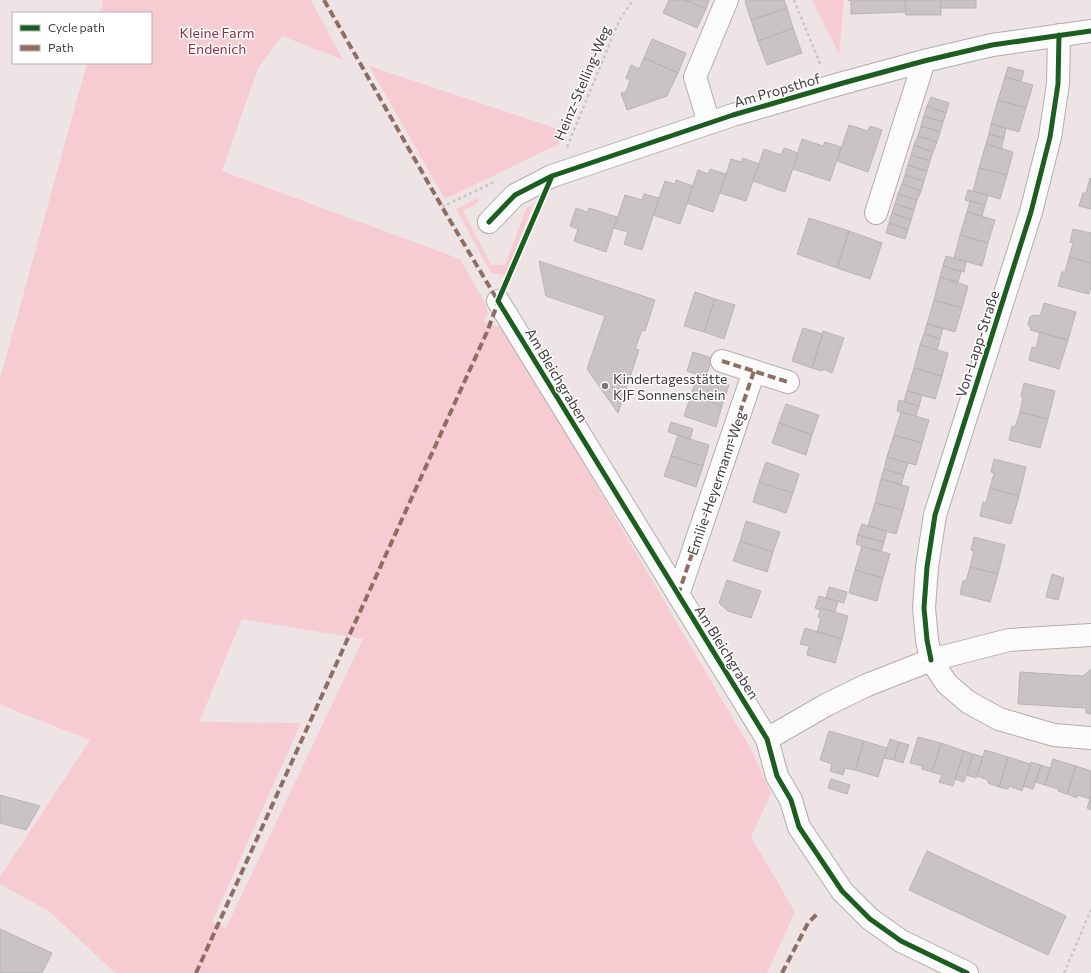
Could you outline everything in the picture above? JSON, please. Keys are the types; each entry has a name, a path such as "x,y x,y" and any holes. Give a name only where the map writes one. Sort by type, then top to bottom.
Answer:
{"street":[{"path":"709,123 695,77 727,0"},
{"name":"Am Propsthof","path":"489,222 515,195 552,176 709,123 829,87 924,61 992,45 1091,31"},
{"name":"Von-Lapp-Straße","path":"931,660 927,640 924,608 927,568 935,515 1031,212 1050,137 1058,84 1059,35"},
{"path":"876,214 924,61"},
{"name":"Am Bleichgraben","path":"498,301 767,739 777,776 791,800 800,826 842,891 870,919 901,941 967,973"},
{"path":"722,361 788,382"},
{"name":"Emilie-Heyermann-Weg","path":"678,595 754,371"},
{"path":"767,739 826,705 867,685 931,660 1009,640 1091,635"},
{"path":"931,660 947,684 968,702 999,719 1054,735 1091,738"}],"path":[{"path":"1064,973 1091,910"}],"green space":[{"name":"Kleine Farm Endenich","path":"103,0 311,0 343,60 282,36 258,68 222,171 460,259 484,301 488,312 484,322 505,329 752,751 771,793 751,837 795,912 767,973 115,973 50,912 0,884 0,877 90,740 0,704 0,379 87,64 152,64 152,12 100,12","holes":["242,619 363,639 226,928 212,922 301,723 199,722"]},
{"path":"812,0 844,0 839,54"},
{"path":"369,66 561,130 559,144 445,199"},
{"path":"478,198 479,202 463,211 491,265 505,265 527,207 533,205 506,275 491,273 456,209"}],"building":[{"path":"669,0 685,0 706,9 697,28 663,13"},
{"path":"685,0 709,0 706,9"},
{"path":"784,0 787,8 751,20 745,1"},
{"path":"848,0 905,0 906,12 851,14 851,1"},
{"path":"905,0 941,0 941,15 906,15"},
{"path":"941,0 976,0 976,8 941,8"},
{"path":"787,8 793,28 758,41 751,20"},
{"path":"793,28 802,53 767,65 758,41"},
{"path":"652,39 686,53 678,73 644,58"},
{"path":"644,58 678,73 667,96 627,110 621,93 626,92 630,80 626,78 631,65 639,69"},
{"path":"1008,67 1024,71 1021,82 1005,77"},
{"path":"1005,77 1033,85 1026,108 998,100"},
{"path":"931,97 949,103 946,113 927,106"},
{"path":"998,100 1026,108 1019,132 991,124"},
{"path":"927,106 946,113 943,122 924,116"},
{"path":"924,116 943,122 940,132 921,126"},
{"path":"991,124 1006,128 1004,138 989,134"},
{"path":"849,125 868,131 870,126 882,130 868,172 837,161"},
{"path":"921,126 940,132 937,142 918,136"},
{"path":"989,134 1004,138 1001,149 986,144"},
{"path":"918,136 937,142 933,152 914,145"},
{"path":"802,139 823,146 825,142 841,147 830,181 793,169"},
{"path":"986,144 1013,152 1007,175 979,168"},
{"path":"914,145 933,152 930,161 911,155"},
{"path":"784,148 798,153 785,192 753,181 764,149 781,155"},
{"path":"911,155 930,161 927,171 908,165"},
{"path":"743,158 759,164 746,201 720,193 731,159 741,162"},
{"path":"908,165 927,171 924,181 905,175"},
{"path":"979,168 1007,175 1000,199 973,191"},
{"path":"710,169 726,174 713,212 687,203 698,170 708,174"},
{"path":"905,175 924,181 921,191 902,184"},
{"path":"1090,178 1091,209 1079,206 1083,193 1086,193"},
{"path":"676,180 693,186 680,224 653,215 665,181 675,184"},
{"path":"902,184 921,191 917,200 898,194"},
{"path":"968,190 988,195 985,205 965,200"},
{"path":"644,194 659,198 642,250 624,244 628,232 614,228 625,195 642,200"},
{"path":"898,194 917,200 914,210 895,204"},
{"path":"970,201 985,205 982,216 967,212"},
{"path":"895,204 914,210 911,220 892,213"},
{"path":"576,208 587,212 589,208 617,217 606,252 574,241 578,229 570,226"},
{"path":"967,212 995,220 988,243 960,235"},
{"path":"892,213 911,220 908,230 889,223"},
{"path":"809,218 849,231 837,268 797,254"},
{"path":"889,223 908,230 905,239 886,233"},
{"path":"1073,229 1091,233 1091,263 1069,257 1073,243 1070,242"},
{"path":"849,231 882,243 870,279 837,268"},
{"path":"960,235 988,243 982,266 954,258"},
{"path":"946,256 966,262 964,272 943,266"},
{"path":"1069,257 1091,263 1091,287 1089,294 1058,286 1062,272 1065,272"},
{"path":"539,261 655,300 645,331 642,330 635,349 639,350 618,413 587,369 605,316 546,296"},
{"path":"943,266 961,272 958,282 940,277"},
{"path":"940,277 968,286 962,308 934,300"},
{"path":"695,292 715,299 704,332 684,326"},
{"path":"715,299 735,305 724,339 704,332"},
{"path":"934,300 962,308 955,332 927,324"},
{"path":"1044,303 1076,312 1068,340 1030,330 1031,328 1028,325 1030,317 1034,315 1040,316"},
{"path":"927,324 943,328 940,339 924,334"},
{"path":"803,328 823,334 812,368 792,361"},
{"path":"823,331 844,338 832,373 823,369 822,371 812,368"},
{"path":"1040,332 1068,340 1059,369 1029,360 1032,347 1036,348"},
{"path":"924,334 940,339 937,350 920,345"},
{"path":"920,345 948,353 942,376 914,368"},
{"path":"693,352 712,358 706,377 687,371"},
{"path":"914,368 942,376 935,399 907,391"},
{"path":"698,374 729,385 722,406 691,395"},
{"path":"1024,383 1055,391 1048,419 1020,412"},
{"path":"907,391 922,395 919,406 904,401"},
{"path":"691,395 722,406 716,427 684,416"},
{"path":"899,400 919,406 916,416 897,411"},
{"path":"786,404 819,415 812,435 779,423"},
{"path":"901,412 929,420 922,443 894,435"},
{"path":"1020,412 1048,419 1040,448 1009,440 1012,426 1015,427"},
{"path":"671,422 693,429 690,439 668,432"},
{"path":"779,423 812,435 806,455 772,443"},
{"path":"678,435 709,445 703,466 671,456"},
{"path":"894,435 922,443 916,465 887,457"},
{"path":"671,456 703,466 696,487 664,476"},
{"path":"887,457 908,463 904,475 884,469"},
{"path":"994,459 1026,467 1019,496 990,488 994,473 991,472"},
{"path":"766,462 799,474 793,493 759,482"},
{"path":"884,469 904,475 901,485 881,479"},
{"path":"881,479 909,487 903,510 875,503"},
{"path":"759,482 793,493 786,513 753,502"},
{"path":"990,488 1019,496 1011,524 980,516 983,502 986,503"},
{"path":"875,503 903,510 896,534 868,526"},
{"path":"746,521 780,532 773,552 740,541"},
{"path":"862,524 887,531 884,542 858,535"},
{"path":"858,535 884,542 881,552 856,544"},
{"path":"974,537 1005,545 998,574 970,567 974,551 971,550"},
{"path":"740,541 773,552 767,572 733,561"},
{"path":"862,546 890,554 883,578 855,570"},
{"path":"970,567 998,574 990,602 960,594 963,581 966,581"},
{"path":"855,570 883,578 877,601 849,593"},
{"path":"1052,574 1064,578 1058,600 1046,597"},
{"path":"727,580 761,591 751,618 728,611 719,603"},
{"path":"829,587 847,592 844,603 826,598"},
{"path":"819,596 838,601 835,612 815,608"},
{"path":"821,608 848,616 842,639 817,632 821,618 818,617"},
{"path":"805,628 842,639 835,663 807,655 809,646 800,644"},
{"path":"1091,669 1091,714 1086,713 1086,708 1018,704 1020,672 1083,676"},
{"path":"829,731 864,741 855,770 845,768 843,775 830,771 832,764 820,760"},
{"path":"918,737 941,743 932,772 922,769 922,766 910,763"},
{"path":"890,739 899,742 894,760 884,758"},
{"path":"864,741 887,748 878,777 855,770"},
{"path":"899,742 909,745 903,763 894,760"},
{"path":"941,743 964,751 953,786 939,782 942,775 932,772"},
{"path":"985,750 1008,757 999,787 988,783 988,780 977,776"},
{"path":"964,751 973,754 964,782 955,779"},
{"path":"973,754 983,757 976,778 967,775"},
{"path":"1008,757 1030,764 1022,791 1009,786 1008,789 999,787"},
{"path":"1053,759 1076,766 1067,794 1058,791 1058,789 1045,785"},
{"path":"1031,762 1041,765 1033,789 1023,786"},
{"path":"1041,765 1050,768 1045,785 1036,782"},
{"path":"1076,766 1091,771 1090,799 1078,795 1077,798 1067,794"},
{"path":"831,779 850,785 847,794 828,788"},
{"path":"0,795 40,806 26,830 0,823"},
{"path":"1091,796 1091,810 1087,808"},
{"path":"927,851 1066,916 1048,955 909,890"},
{"path":"0,929 52,953 42,973 0,973"}],"marked path":[{"path":"324,0 442,207 498,301"},
{"path":"196,973 487,332 499,300"},
{"path":"722,361 788,382"},
{"path":"678,595 754,371"},
{"path":"782,973 808,923 818,913"}],"cycle path":[{"path":"489,222 515,195 552,176 733,115 924,61 992,45 1091,31"},
{"path":"931,660 927,640 924,608 927,567 935,515 1031,212 1050,137 1058,84 1059,35"},
{"path":"552,176 498,301 767,739 777,776 791,800 799,827 842,891 870,919 901,941 967,973"}],"place":[{"name":"Kindertagesstätte KJF Sonnenschein","path":"605,386"}]}
